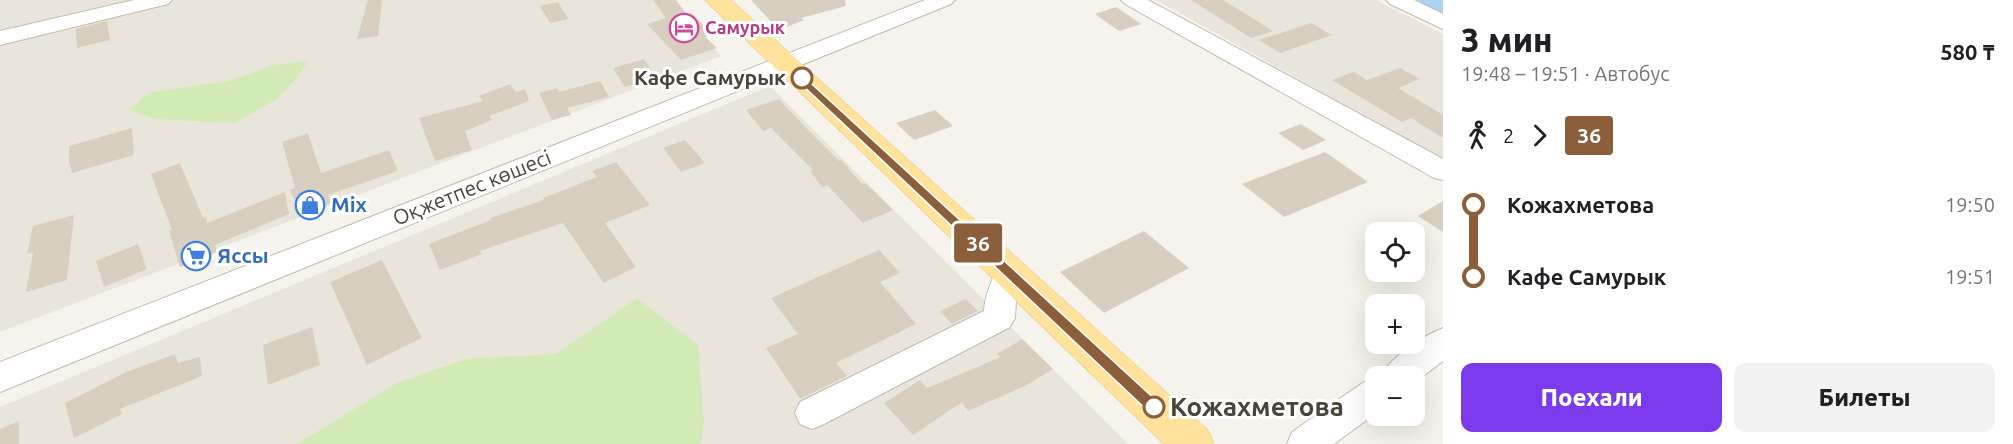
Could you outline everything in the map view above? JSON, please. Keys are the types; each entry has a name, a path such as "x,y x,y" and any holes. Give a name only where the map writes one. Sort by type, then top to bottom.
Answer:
{"main road":[{"path":"717,0 1193,444"}],"street":[{"path":"0,38 161,0"},
{"name":"Оқжетпес көшесі","path":"0,377 944,0"},
{"path":"1132,0 1443,171"},
{"path":"1397,0 1443,22"},
{"path":"812,413 999,318 1000,301 1010,273"},
{"path":"1411,366 1443,342"},
{"path":"1305,444 1365,401"}],"shaded area":[{"path":"0,0 668,0 721,56 0,332"},
{"path":"1156,0 1376,0 1443,34 1443,159"},
{"path":"770,86 1128,444 0,444 0,407"}],"green space":[{"path":"308,61 299,75 277,99 235,123 155,119 129,110 151,92 229,81 272,65"},
{"path":"637,298 698,345 704,422 701,444 297,444 397,383 466,359 556,354"}],"building":[{"path":"368,0 382,0 378,36 357,39"},
{"path":"653,0 676,0 687,15 691,13 712,34 705,37 717,48 681,60 647,24 666,18"},
{"path":"751,0 845,0 846,6 801,18 804,20 779,30"},
{"path":"1191,0 1223,0 1273,31 1251,38"},
{"path":"558,2 568,19 550,23 540,6"},
{"path":"1116,7 1141,24 1119,31 1095,14"},
{"path":"107,21 110,40 77,48 76,29"},
{"path":"1311,23 1332,35 1280,53 1259,40"},
{"path":"644,59 656,78 625,87 613,68"},
{"path":"1400,68 1420,79 1398,88 1443,115 1443,138 1411,118 1402,122 1332,80 1354,72 1367,80"},
{"path":"600,81 609,97 567,108 571,115 552,120 539,93 557,88 559,92"},
{"path":"510,84 516,92 525,89 529,101 489,116 492,120 465,131 472,150 435,161 419,118 483,101 479,96"},
{"path":"779,99 862,184 865,183 893,210 863,223 827,185 822,187 810,171 813,170 771,128 763,131 746,110"},
{"path":"935,110 953,126 914,140 896,123"},
{"path":"1301,124 1326,140 1303,150 1278,133"},
{"path":"132,128 134,155 72,173 69,146"},
{"path":"308,133 321,173 389,150 398,171 328,195 331,203 302,212 290,190 295,188 282,142"},
{"path":"685,140 705,163 681,172 663,148"},
{"path":"1325,152 1368,182 1284,217 1242,184"},
{"path":"616,162 650,205 605,223 636,267 604,283 563,223 480,251 482,254 440,270 429,244 597,177 592,171"},
{"path":"180,163 207,223 285,192 289,214 215,245 217,252 180,267 169,231 172,230 151,174"},
{"path":"1443,201 1443,232 1418,216"},
{"path":"74,215 67,280 26,292 33,252 27,254 33,226"},
{"path":"1144,231 1189,268 1104,313 1060,272"},
{"path":"138,244 147,269 104,287 96,261"},
{"path":"879,250 900,273 880,282 916,324 836,363 847,376 800,399 766,348 798,334 771,298"},
{"path":"382,260 422,338 367,365 330,282"},
{"path":"966,299 978,311 952,324 940,311"},
{"path":"312,327 320,365 268,385 263,345"},
{"path":"1022,339 1053,369 1025,386 968,411 962,402 913,435 884,403 920,380 927,388 1001,357 997,354"},
{"path":"175,354 178,363 200,357 202,376 120,409 122,414 74,438 65,403 126,372"},
{"path":"19,421 19,444 0,444 0,429"}],"waterway":[{"path":"1432,0 1443,5"}],"bus line":[{"name":"36","path":"802,78 1154,407"}],"place":[{"name":"Самурык","path":"684,28"},
{"name":"Кафе Самурык","path":"802,78"},
{"name":"Mix","path":"310,205"},
{"name":"Яссы","path":"196,256"},
{"name":"Кожахметова","path":"1154,407"}]}
